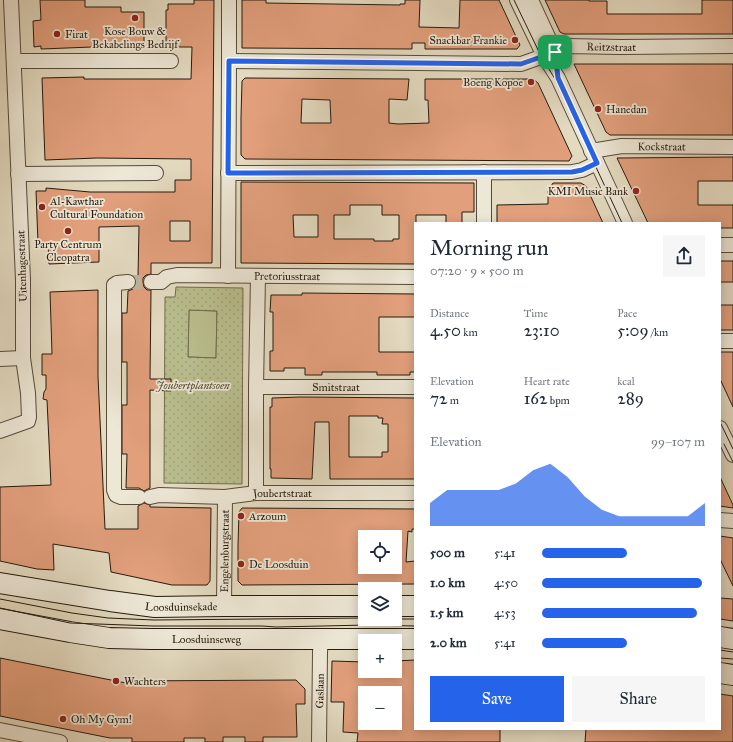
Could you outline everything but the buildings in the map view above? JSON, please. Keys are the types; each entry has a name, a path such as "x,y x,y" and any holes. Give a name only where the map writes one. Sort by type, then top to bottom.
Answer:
{"main road":[{"name":"Loosduinsekade","path":"0,583 110,602 155,607 358,606"},
{"path":"402,606 414,606"},
{"name":"Loosduinseweg","path":"0,619 109,638 414,639"},
{"path":"721,637 733,639"},
{"path":"721,673 733,675"}],"street":[{"name":"Uitenhagestraat","path":"0,431 28,421 29,417 28,393 23,358 23,280 12,0"},
{"path":"228,276 229,0"},
{"path":"517,0 549,54"},
{"path":"531,0 558,78 625,222"},
{"name":"Reitzstraat","path":"229,61 521,64 566,46 733,46"},
{"path":"14,61 171,61"},
{"name":"Kockstraat","path":"228,173 572,172 582,170 594,157 622,146 733,147"},
{"path":"484,172 484,222"},
{"path":"18,174 156,174"},
{"path":"721,245 733,245"},
{"name":"Pretoriusstraat","path":"156,282 177,275 414,276"},
{"path":"256,493 258,276"},
{"name":"Joubertstraat","path":"128,282 117,283 114,285 114,490 116,494 122,497 159,495 226,497 256,493 414,493"},
{"path":"721,341 733,341"},
{"path":"0,359 23,358"},
{"name":"Smitstraat","path":"256,387 414,387"},
{"path":"721,430 731,448"},
{"name":"Engelenburgstraat","path":"224,606 226,497"},
{"path":"721,520 733,521"},
{"name":"Gaslaan","path":"319,742 321,639"},
{"path":"0,730 60,742"}],"green space":[{"name":"Joubertplantsoen","path":"176,287 243,288 242,484 164,483 165,297 175,297","holes":["189,310 217,311 216,358 188,357"]},
{"path":"189,310 217,311 216,358 188,357"}],"tunnel":[{"path":"128,282 151,282"}],"tram line":[{"path":"514,0 541,56 555,79 622,222"},
{"path":"721,424 733,449"},
{"path":"724,444 733,462"},
{"path":"0,599 72,613 108,618 154,620 358,618"},
{"path":"0,608 70,623 153,626 414,626"},
{"path":"402,619 414,619"},
{"path":"721,650 733,652"},
{"path":"721,658 733,659"}],"place":[{"name":"Kose Bouw & Bekabelings Bedrijf","path":"135,18"},
{"name":"Firat","path":"57,34"},
{"name":"Snackbar Frankie","path":"515,40"},
{"name":"Boeng Kopoe","path":"531,82"},
{"name":"Hanedan","path":"598,109"},
{"name":"KMI Music Bank","path":"636,191"},
{"name":"Al-Kawthar Cultural Foundation","path":"42,207"},
{"name":"Party Centrum Cleopatra","path":"68,231"},
{"name":"Arzoum","path":"241,516"},
{"name":"De Loosduin","path":"241,564"},
{"name":"Wachters","path":"116,681"},
{"name":"Oh My Gym!","path":"63,719"}],"route":[{"path":"555,52 558,78 597,163 582,170 572,172 228,173 229,61 521,64 555,52"}]}
